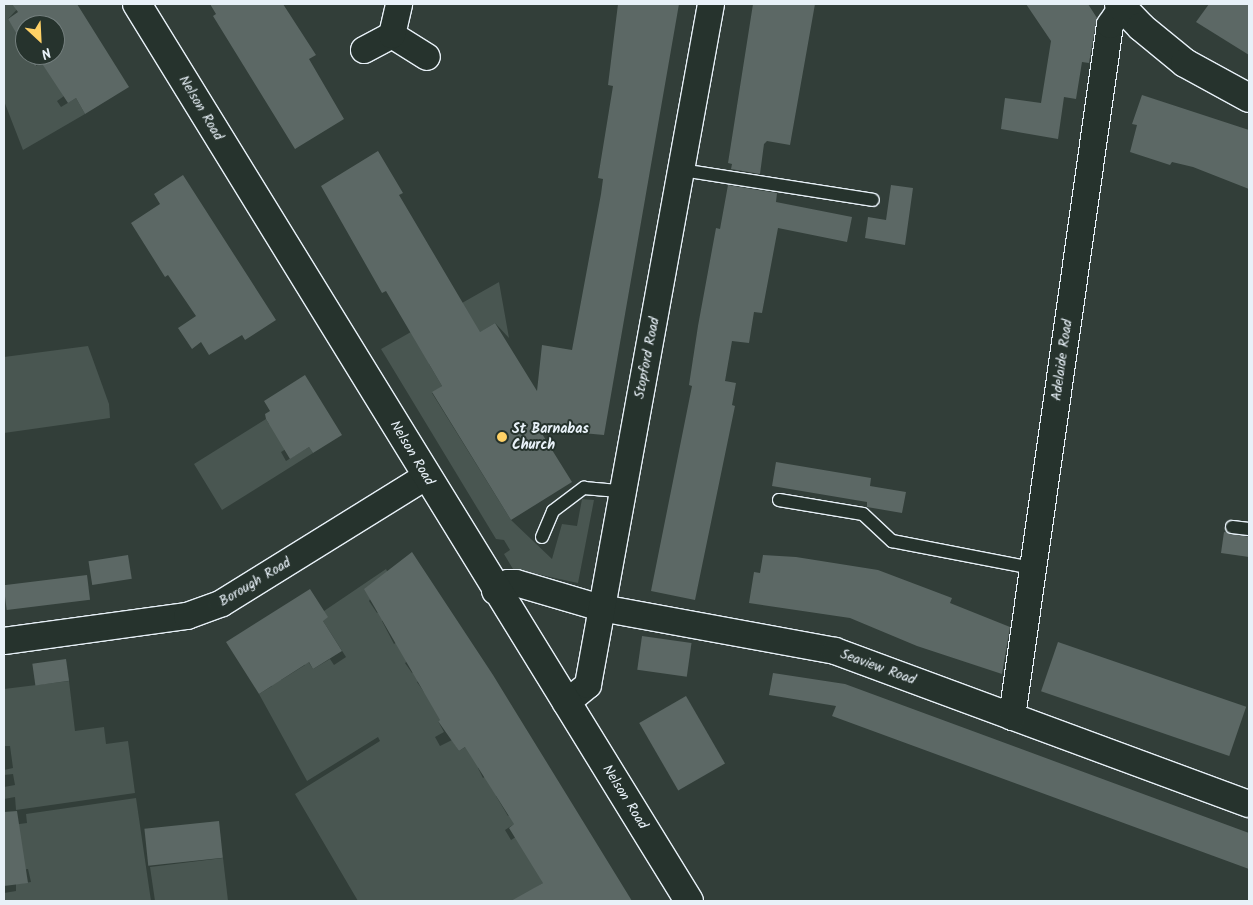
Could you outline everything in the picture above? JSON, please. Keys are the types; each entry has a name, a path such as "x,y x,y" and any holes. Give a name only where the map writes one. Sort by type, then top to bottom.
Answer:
{"main road":[{"name":"Nelson Road","path":"137,4 427,476 495,591 689,901"},
{"path":"1120,6 1185,62 1249,98"}],"street":[{"path":"364,50 392,35 399,4"},
{"name":"Stopford Road","path":"566,703 588,685 621,491 682,170 711,4"},
{"name":"Adelaide Road","path":"1012,717 1110,25 1120,6"},
{"path":"392,35 426,57"},
{"name":"Borough Road","path":"4,641 187,616 222,603 427,476"},
{"name":"Seaview Road","path":"495,591 508,583 516,583 601,608 835,651 1249,804"}],"lane":[{"path":"682,170 873,200"},
{"path":"542,537 553,511 584,488 621,491"},
{"path":"779,500 863,514 892,541 1032,568"},
{"path":"1232,527 1249,529"}],"shaded area":[{"path":"4,4 22,4 8,19 15,28 15,65 52,65 64,96 57,101 61,107 76,98 85,114 23,150 4,101"},
{"path":"499,282 509,338 495,323 429,364 442,386 432,393 511,520 552,559 562,524 577,526 582,499 594,500 578,583 513,569 504,554 510,550 504,540 496,539 381,349"},
{"path":"88,346 109,404 110,418 4,433 4,357"},
{"path":"266,419 269,424 276,419 286,449 281,452 286,461 309,447 313,453 222,510 194,464"},
{"path":"386,569 388,573 369,601 377,613 402,596 407,604 382,621 394,644 421,626 413,658 405,663 412,673 440,656 445,664 417,682 424,692 430,688 467,703 438,721 444,732 435,737 440,746 452,740 459,751 467,746 500,754 478,768 483,778 495,770 496,796 508,816 530,802 535,811 505,830 511,840 541,821 543,883 535,888 541,898 537,901 358,901 295,794 380,741 378,737 307,781 259,694 272,686 258,664 281,680 305,665 292,644 295,641 313,669 330,659 334,665 346,657 323,621 324,611"},
{"path":"69,681 75,731 104,727 106,744 128,741 135,793 16,810 15,797 4,799 4,787 15,785 13,774 4,775 4,770 13,768 10,746 4,746 4,689"},
{"path":"136,798 151,901 5,901 4,893 16,891 16,884 31,882 28,869 13,871 20,836 4,838 4,826 27,823 26,814"},
{"path":"223,858 228,901 155,901 150,867"}],"building":[{"path":"12,4 77,4 129,87 85,114 76,98 68,103 43,65 65,65 65,15 15,15 15,31 8,19 18,12"},
{"path":"210,4 283,4 316,55 309,59 344,119 295,149 213,16 216,14"},
{"path":"618,4 679,4 604,435 539,429 572,482 511,520 432,392 442,386 386,291 382,293 321,186 378,151 403,193 399,195 480,332 495,323 537,391 542,345 572,350 603,179 598,178 613,86 608,85"},
{"path":"753,4 815,4 790,145 767,141 764,144 760,174 731,169 732,164 728,163"},
{"path":"1026,4 1088,4 1097,18 1089,63 1082,62 1076,99 1064,97 1058,139 1001,129 1005,98 1041,103 1051,41"},
{"path":"1209,4 1249,4 1249,55 1196,22"},
{"path":"1142,95 1249,130 1249,189 1193,167 1172,162 1170,165 1130,152 1137,125 1132,124"},
{"path":"183,175 276,320 245,340 242,335 209,355 201,342 192,349 178,328 196,316 168,275 165,277 131,223 160,204 154,194"},
{"path":"728,185 777,193 776,202 852,217 847,242 778,228 762,313 754,312 749,343 732,341 725,381 736,383 732,405 735,406 695,600 651,591 692,386 689,385 716,228 720,229"},
{"path":"891,185 913,188 905,245 865,238 868,217 886,220"},
{"path":"305,375 342,435 313,453 309,447 290,459 266,419 265,414 270,411 264,401"},
{"path":"776,462 871,478 870,486 906,492 902,513 867,507 867,502 772,486"},
{"path":"1224,532 1249,537 1249,557 1221,553"},
{"path":"412,552 493,675 632,901 511,901 543,883 509,828 514,824 465,747 459,751 438,721 440,720 364,589"},
{"path":"128,555 132,579 92,585 88,561"},
{"path":"763,555 796,557 878,570 952,598 950,603 1010,627 1002,674 917,646 850,618 749,603 754,572 760,573"},
{"path":"87,575 90,600 7,610 4,585"},
{"path":"310,589 328,617 323,621 342,651 313,669 309,662 259,694 226,642"},
{"path":"642,636 692,643 687,677 637,670"},
{"path":"1058,642 1246,707 1229,756 1041,691"},
{"path":"66,659 69,681 35,686 32,664"},
{"path":"773,673 845,684 1249,833 1249,869 832,716 836,706 769,695"},
{"path":"686,696 725,764 678,791 639,723"},
{"path":"17,811 28,883 4,886 4,812"},
{"path":"219,821 223,858 148,866 144,829"}],"place":[{"name":"St Barnabas Church","path":"502,437"}]}
